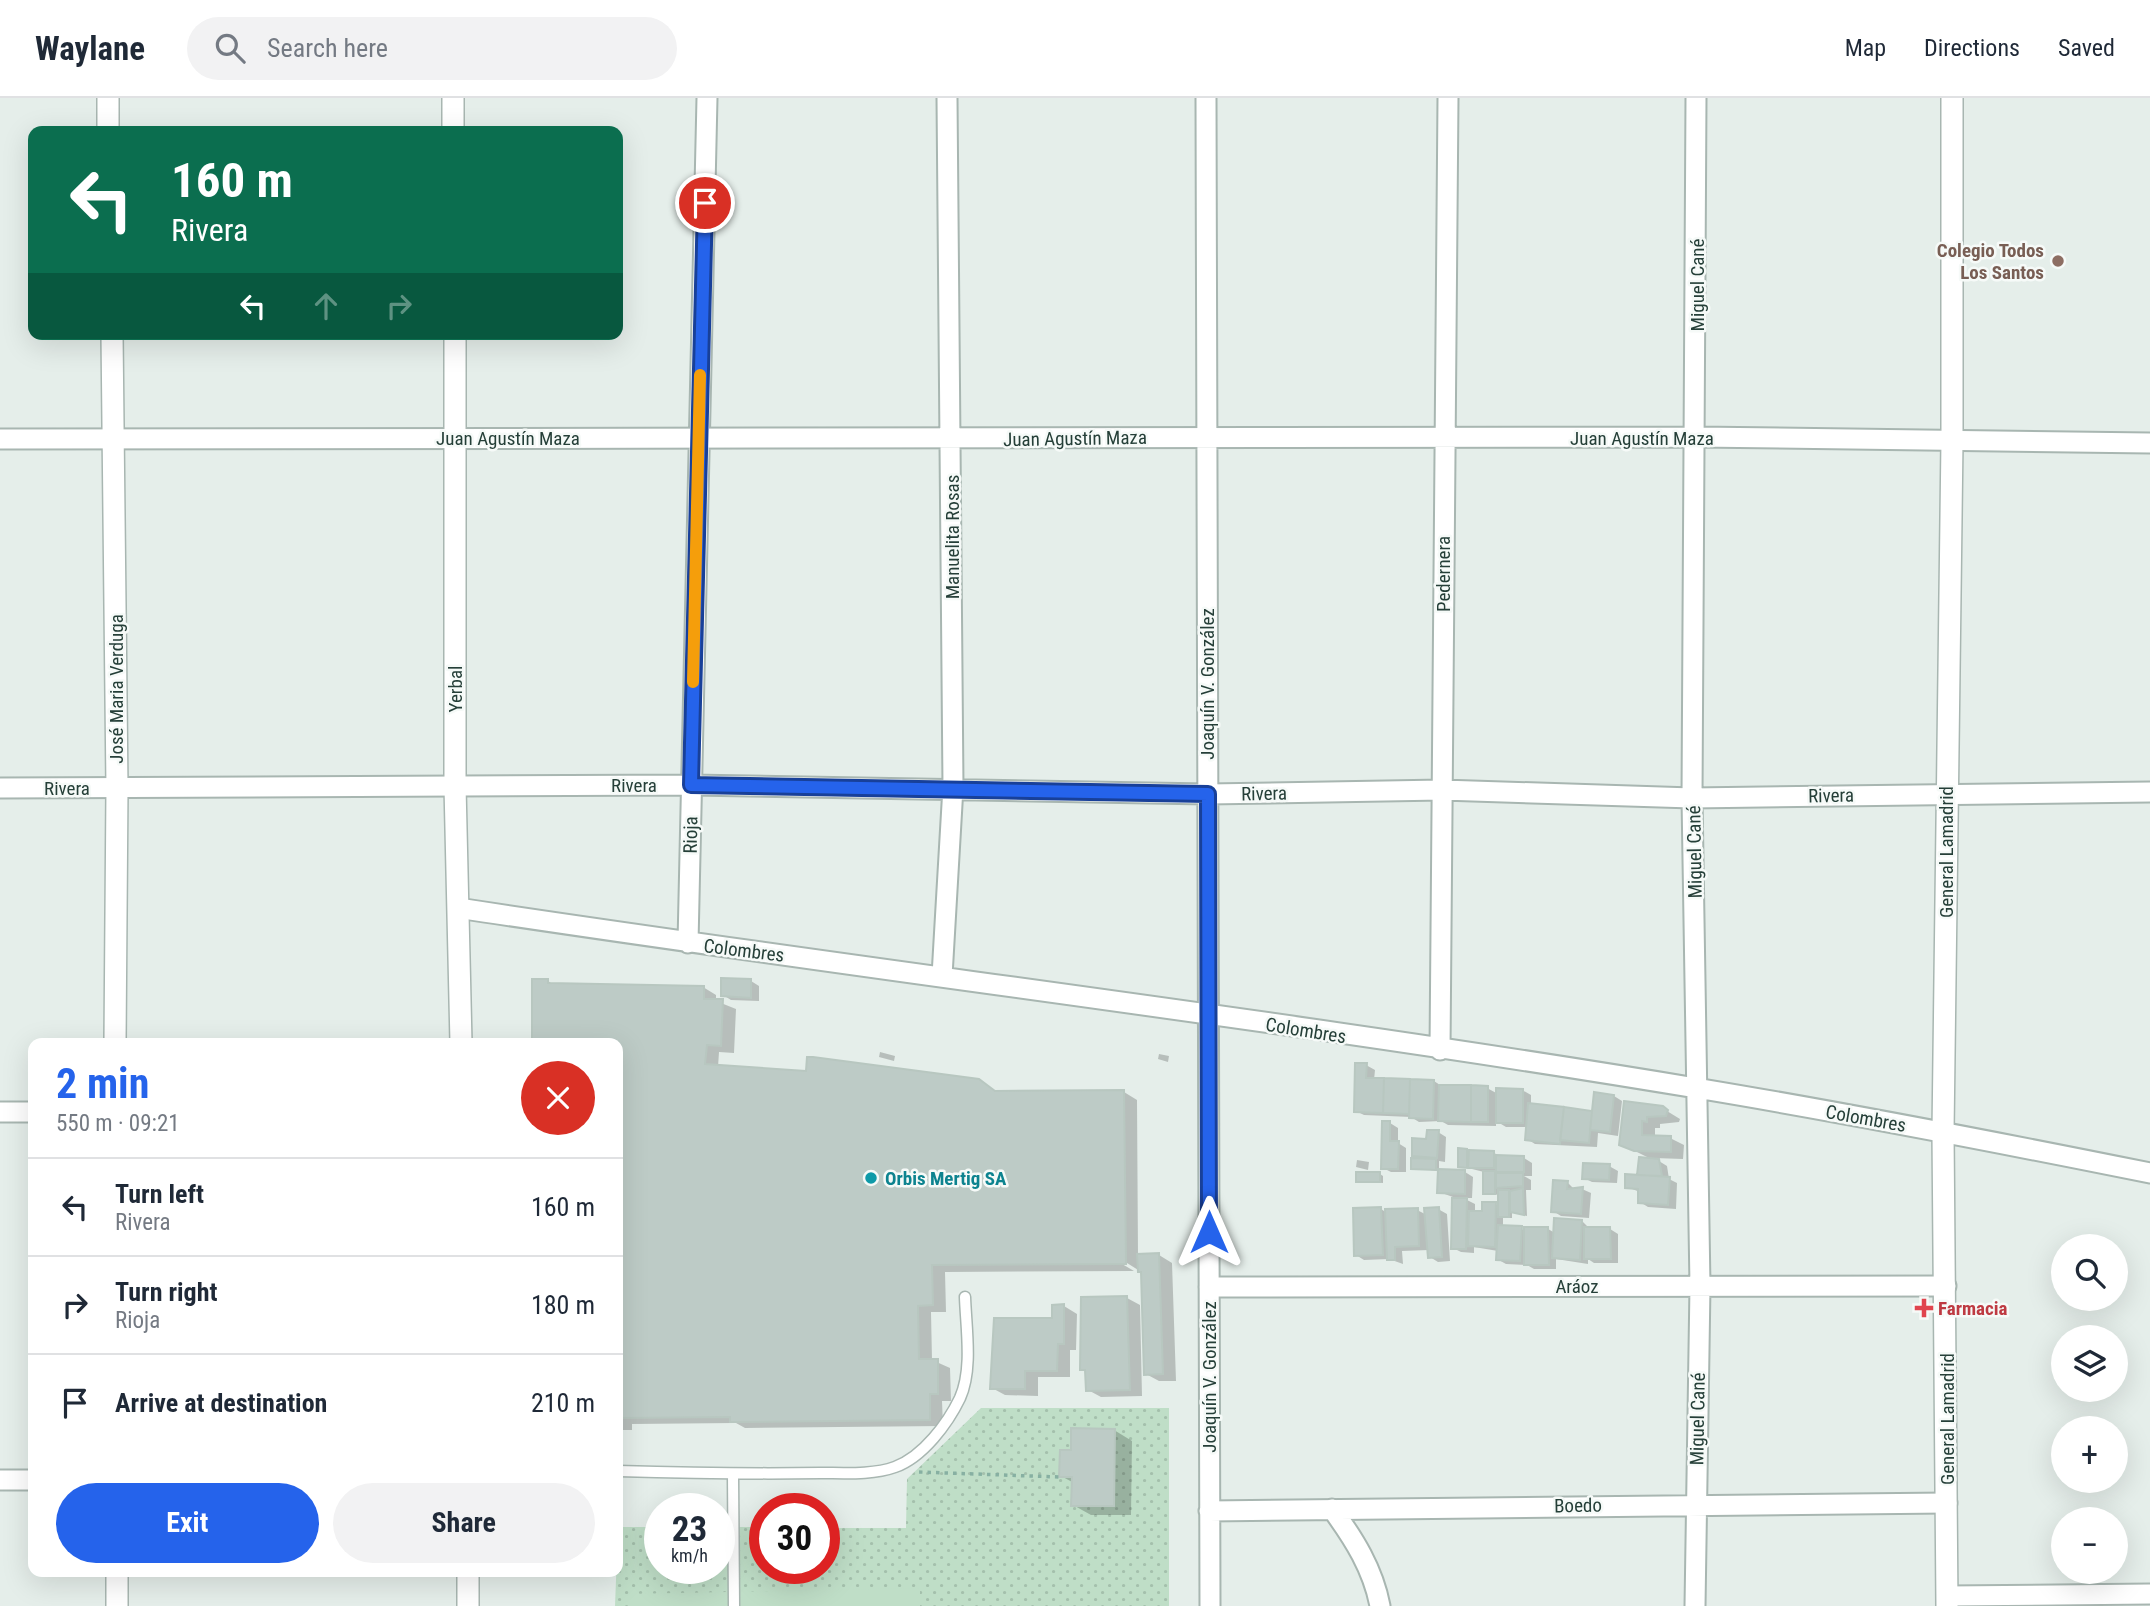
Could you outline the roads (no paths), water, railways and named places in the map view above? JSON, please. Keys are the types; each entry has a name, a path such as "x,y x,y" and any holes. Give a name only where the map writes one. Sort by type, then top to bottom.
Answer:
{"street":[{"path":"108,98 108,126"},
{"path":"453,98 453,126"},
{"name":"Rioja","path":"688,943 707,98"},
{"name":"Manuelita Rosas","path":"942,975 953,787 947,98"},
{"name":"Joaquín V. González","path":"1206,98 1210,1606"},
{"name":"Pedernera","path":"1440,1050 1448,98"},
{"name":"Miguel Cané","path":"1695,1606 1700,1286 1692,798 1697,437 1696,98"},
{"name":"General Lamadrid","path":"1947,1601 1944,1132 1952,441 1951,98"},
{"name":"José Maria Verduga","path":"112,340 117,788 115,1038"},
{"name":"Yerbal","path":"455,340 455,786 461,1038"},
{"name":"Juan Agustín Maza","path":"0,439 456,437 951,440 1207,436 1697,437 2150,443"},
{"name":"Rivera","path":"0,788 691,785 953,787 1208,794 1443,790 1692,798 2150,792"},
{"name":"Colombres","path":"458,908 688,943 942,975 1698,1088 1944,1132 2150,1173"},
{"path":"0,1112 28,1112"},
{"name":"Aráoz","path":"1209,1287 1946,1286"},
{"path":"0,1480 28,1480"},
{"name":"Boedo","path":"1209,1511 1695,1503 1947,1503"},
{"path":"1332,1509 1356,1542 1377,1587 1380,1606"},
{"path":"117,1577 117,1606"},
{"path":"467,1577 468,1606"},
{"path":"1947,1601 2150,1594"}],"lane":[{"path":"623,1471 733,1475 872,1472 896,1467 918,1453 944,1424 961,1396 967,1362 965,1297"},
{"path":"733,1475 734,1606"}],"place":[{"name":"Colegio Todos Los Santos","path":"2058,261"},
{"name":"Orbis Mertig SA","path":"871,1178"},
{"name":"Farmacia","path":"1924,1308"}]}
